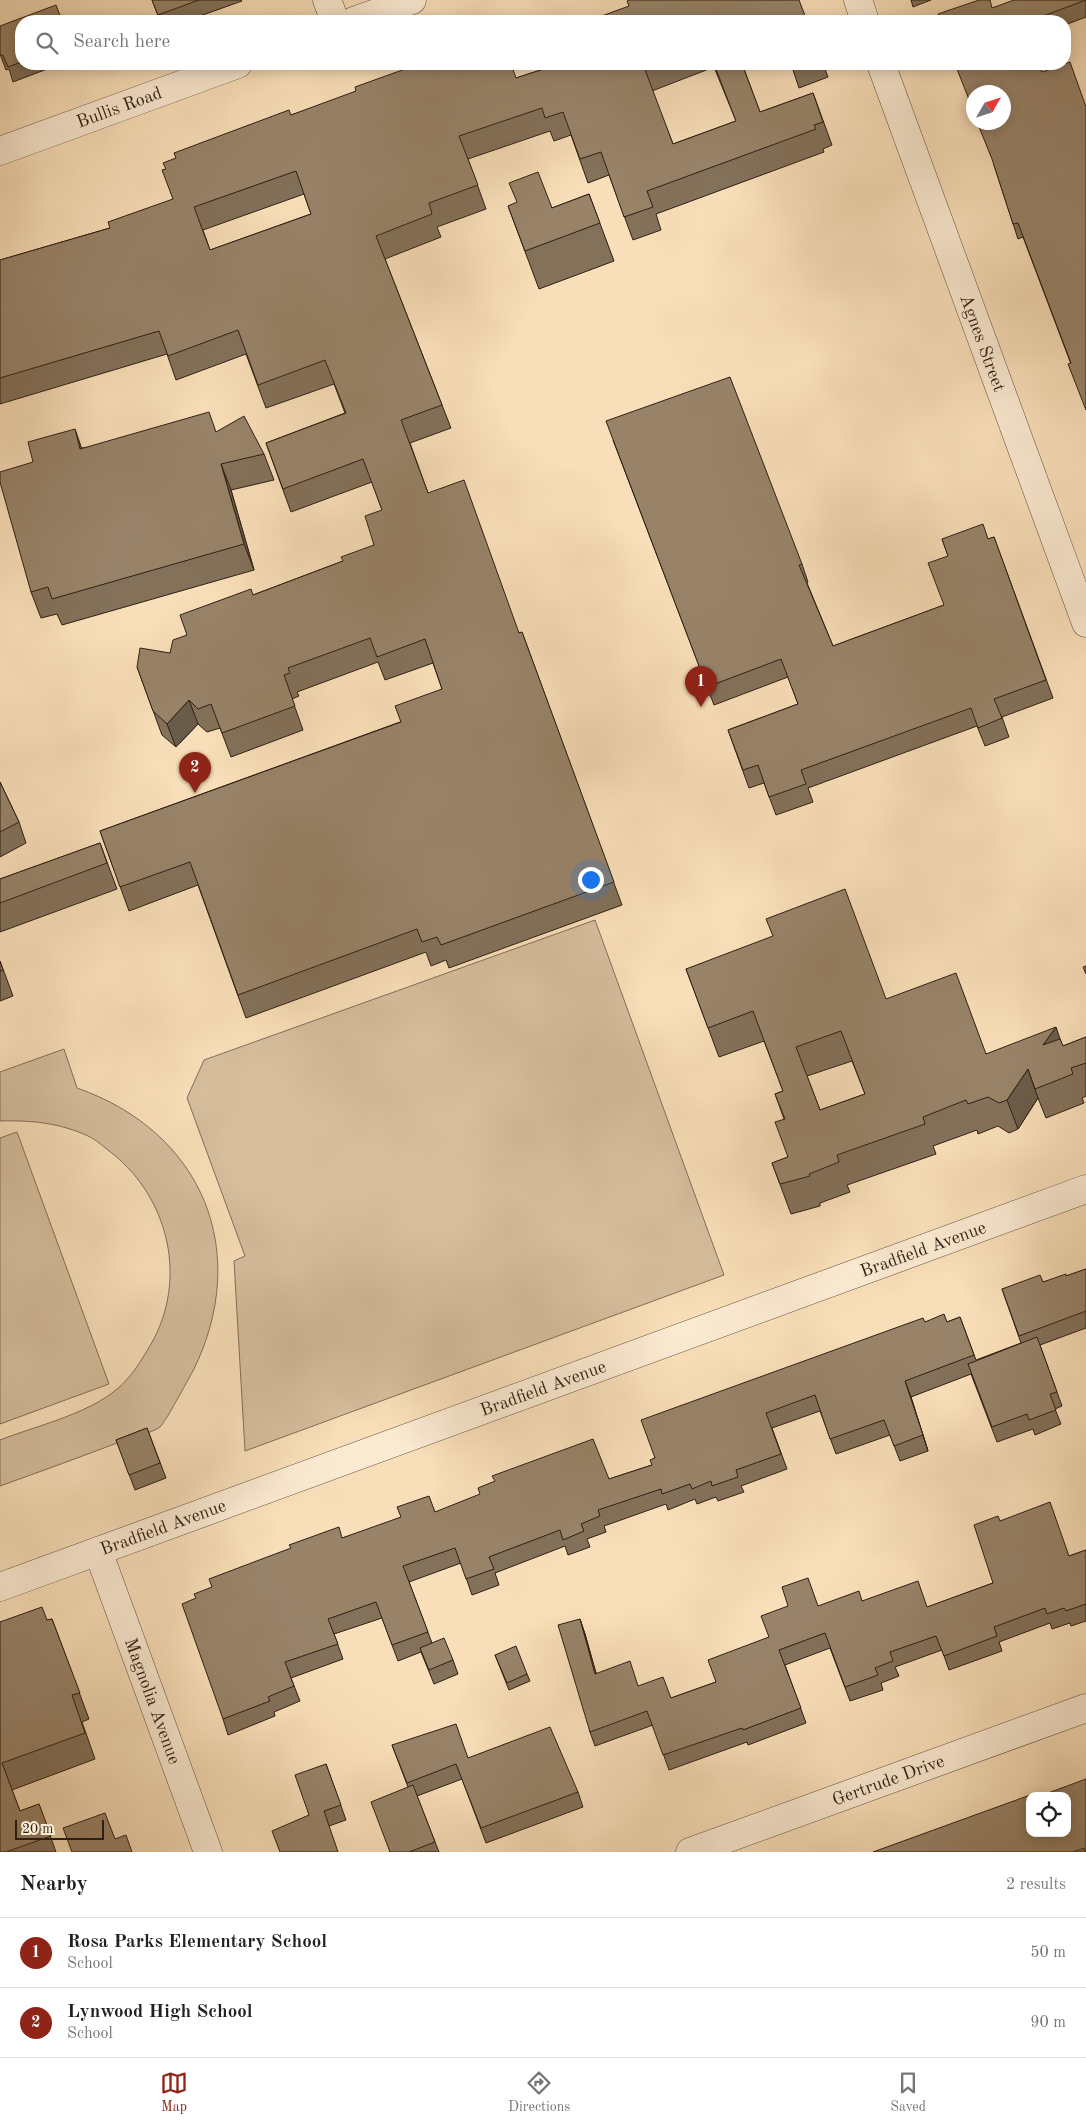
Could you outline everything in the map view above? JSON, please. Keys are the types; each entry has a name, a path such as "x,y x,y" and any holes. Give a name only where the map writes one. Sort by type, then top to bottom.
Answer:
{"street":[{"path":"327,0 333,15"},
{"path":"371,15 412,0"},
{"path":"858,0 864,15"},
{"name":"Bullis Road","path":"0,151 222,70"},
{"name":"Agnes Street","path":"883,70 1086,623"},
{"name":"Bradfield Avenue","path":"0,1587 1086,1189"},
{"name":"Magnolia Avenue","path":"98,1551 208,1852"},
{"name":"Gertrude Drive","path":"690,1852 1086,1708"}],"shaded area":[{"path":"595,920 724,1275 245,1451 234,1261 245,1256 187,1098 204,1060"},
{"path":"64,1049 77,1088 121,1108 157,1134 185,1166 204,1201 215,1241 217,1283 210,1326 193,1371 160,1427 0,1486 0,1440 92,1406 117,1389 132,1373 151,1344 162,1319 169,1294 170,1268 167,1242 159,1217 148,1194 132,1172 98,1142 67,1128 45,1123 0,1121 0,1072"},
{"path":"17,1132 109,1384 0,1424 0,1138"}],"building":[{"path":"152,0 199,0 158,15"},
{"path":"799,0 805,15 604,15 629,6 627,1"},
{"path":"979,0 990,0 992,8 1014,0 1086,0 1046,15 938,14"},
{"path":"56,5 60,15 29,15"},
{"path":"15,20 15,64 8,67 3,55 1,56 0,53 0,26"},
{"path":"1071,65 1086,107 1086,410 1068,364 1071,363 1018,223 1013,224 992,159 980,130 1011,130 1011,85 966,85 966,92 957,70 1041,70 1042,72 1048,70 1071,70"},
{"path":"402,70 513,70 516,78 541,70 645,70 673,144 736,121 716,70 744,70 760,112 813,93 823,122 814,125 816,129 647,191 653,207 624,217 601,152 580,159 563,112 545,118 542,108 459,136 478,185 429,203 432,214 376,236 442,405 401,420 428,493 464,480 519,633 522,632 614,882 441,945 437,937 422,942 417,929 238,995 190,862 120,887 100,831 401,722 395,706 442,689 425,639 377,657 370,638 288,668 290,673 284,675 295,706 222,733 211,704 198,709 189,700 167,724 153,711 137,667 140,648 170,653 173,640 187,635 180,615 251,589 253,595 343,561 341,557 374,545 365,516 382,510 363,459 283,489 266,443 346,413 325,360 258,385 238,330 168,356 159,331 0,378 0,260 110,228 108,222 173,199 162,170 166,169 163,163 176,158 174,153 289,110 291,115 356,91 355,87","holes":["296,171 311,214 210,250 194,207"]},
{"path":"538,172 552,208 589,194 600,223 525,251 508,206 517,202 509,183"},
{"path":"730,377 802,564 799,565 833,646 944,605 928,563 948,556 942,539 983,524 988,539 994,537 1046,680 994,699 1002,718 978,728 971,708 801,770 806,784 769,797 758,765 743,770 728,730 798,704 781,659 707,687 606,421"},
{"path":"209,412 216,432 244,416 264,454 221,464 244,544 52,599 48,587 31,592 0,482 0,472 33,462 28,442 75,429 80,449"},
{"path":"0,782 19,822 0,832"},
{"path":"100,843 107,863 0,903 0,879"},
{"path":"845,889 886,999 956,973 986,1054 1056,1027 1043,1045 1060,1039 1063,1046 1086,1037 1086,1063 1071,1068 1073,1074 1035,1089 1028,1069 1007,1100 999,1103 988,1097 968,1104 966,1100 923,1117 925,1124 837,1155 839,1162 809,1174 810,1176 780,1184 772,1163 788,1157 775,1122 785,1119 775,1094 783,1091 753,1011 708,1028 686,969 773,936 766,919","holes":["841,1031 865,1094 820,1110 796,1047"]},
{"path":"1086,1269 1086,1311 1019,1336 1002,1289 1040,1275 1043,1282"},
{"path":"944,1314 947,1322 960,1317 974,1355 905,1381 923,1435 894,1446 884,1420 830,1439 815,1395 766,1413 781,1454 736,1470 738,1477 712,1486 711,1481 692,1489 690,1484 662,1494 661,1489 598,1510 600,1516 581,1524 584,1531 563,1540 560,1530 489,1557 494,1569 466,1579 455,1548 403,1566 428,1632 392,1645 376,1602 328,1619 338,1644 285,1662 294,1686 268,1697 270,1701 223,1719 182,1604 196,1598 194,1594 212,1587 209,1579 291,1548 289,1545 339,1527 342,1538 401,1517 397,1507 429,1496 435,1512 480,1494 478,1488 495,1481 492,1476 593,1439 609,1479 652,1465 650,1460 655,1458 641,1420 923,1318 925,1322"},
{"path":"1037,1337 1057,1392 1050,1394 1056,1410 1029,1420 1027,1414 992,1427 968,1364"},
{"path":"147,1428 160,1463 129,1475 116,1440"},
{"path":"1050,1502 1069,1556 1086,1550 1086,1604 1066,1611 1064,1608 1047,1614 1045,1608 994,1627 997,1636 944,1656 936,1636 890,1652 893,1661 875,1668 878,1675 845,1687 825,1633 779,1650 801,1708 743,1730 742,1728 663,1755 647,1711 590,1732 558,1625 580,1619 595,1674 630,1661 638,1686 663,1677 671,1698 716,1682 708,1660 769,1637 761,1616 788,1606 782,1587 808,1578 818,1606 859,1591 862,1601 918,1581 927,1607 993,1583 974,1525 998,1516 1000,1521"},
{"path":"42,1607 47,1620 52,1619 80,1693 72,1695 85,1733 2,1763 20,1811 39,1804 51,1836 6,1852 0,1852 0,1622"},
{"path":"444,1638 453,1660 429,1670 420,1648"},
{"path":"516,1646 527,1674 507,1683 495,1655"},
{"path":"456,1724 468,1758 550,1727 578,1792 481,1828 456,1764 407,1783 392,1745"},
{"path":"326,1764 341,1805 324,1811 338,1852 280,1852 272,1831 309,1815 295,1775"},
{"path":"1086,1779 1086,1852 1084,1848 1073,1852 873,1852 1026,1797 1026,1837 1071,1837 1071,1792 1051,1792"},
{"path":"413,1785 435,1842 409,1852 390,1852 371,1802"},
{"path":"105,1813 115,1839 126,1835 132,1852 72,1852 63,1828"}],"place":[{"name":"Rosa Parks Elementary School","path":"701,707"},
{"name":"Lynwood High School","path":"195,793"}]}
